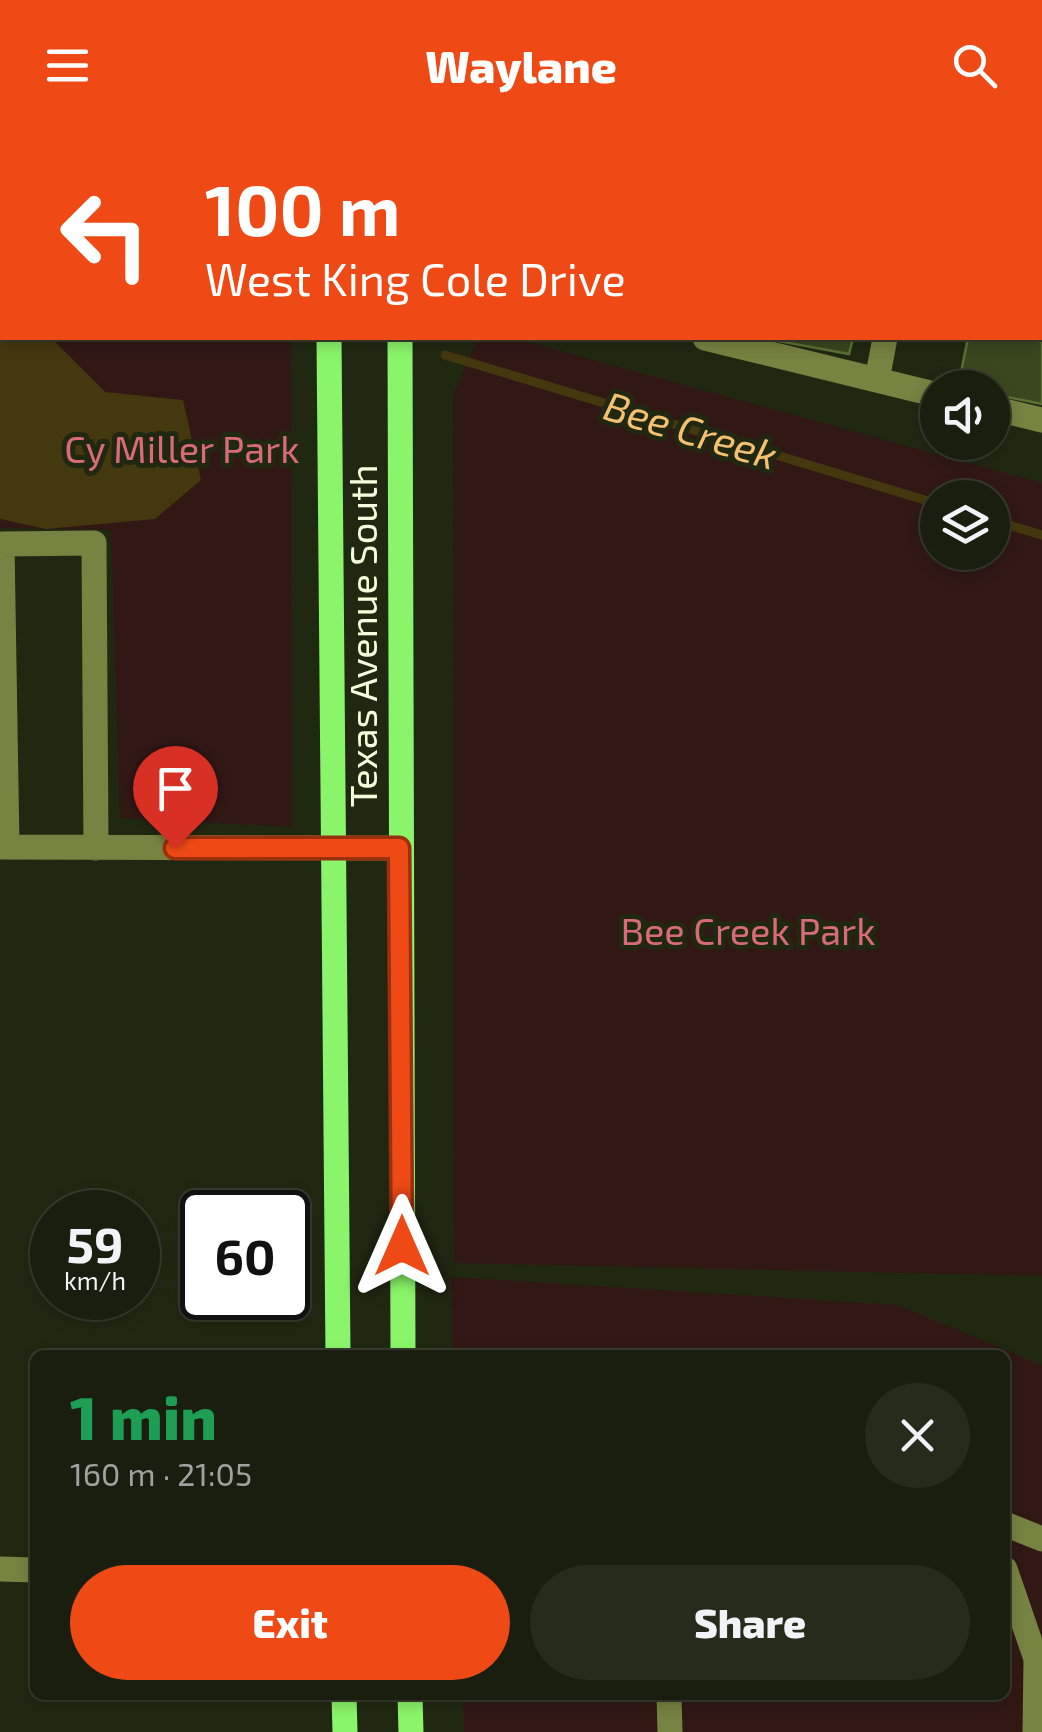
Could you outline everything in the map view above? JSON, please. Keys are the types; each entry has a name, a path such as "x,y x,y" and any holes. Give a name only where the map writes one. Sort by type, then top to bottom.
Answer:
{"main road":[{"name":"Texas Avenue South","path":"329,340 338,1350"},
{"name":"Texas Avenue South","path":"400,350 403,1350"},
{"path":"344,1700 344,1732"},
{"path":"410,1700 411,1732"}],"street":[{"path":"713,340 920,390"},
{"path":"877,380 885,340"},
{"path":"1010,412 1042,420"},
{"path":"96,848 94,543 1,544 4,847 96,848 399,848"},
{"path":"1010,1526 1042,1539"},
{"path":"0,1569 30,1570"},
{"path":"1010,1584 1036,1659 1039,1681 1035,1732"},
{"path":"669,1700 670,1732"}],"green space":[{"name":"Cy Miller Park","path":"0,340 291,340 292,827 120,818 111,530 0,528"},
{"name":"Bee Creek Park","path":"477,340 520,340 920,450 920,460 958,460 1042,483 1042,1276 454,1263 453,395"},
{"path":"451,1277 898,1305 1006,1350 453,1350"},
{"path":"1010,1352 1042,1365 1042,1732 464,1732 463,1700 1010,1700"}],"shaded area":[{"path":"0,340 53,340 105,392 183,400 201,480 155,519 46,529 0,519"}],"building":[{"path":"773,340 852,340 849,354"},
{"path":"968,340 1042,340 1042,404 1010,398 1010,370 961,370"}],"waterway":[{"name":"Bee Creek","path":"445,355 920,499"},
{"name":"Bee Creek","path":"1010,525 1042,535"}],"route":[{"path":"175,848 399,848 402,1246"}]}
